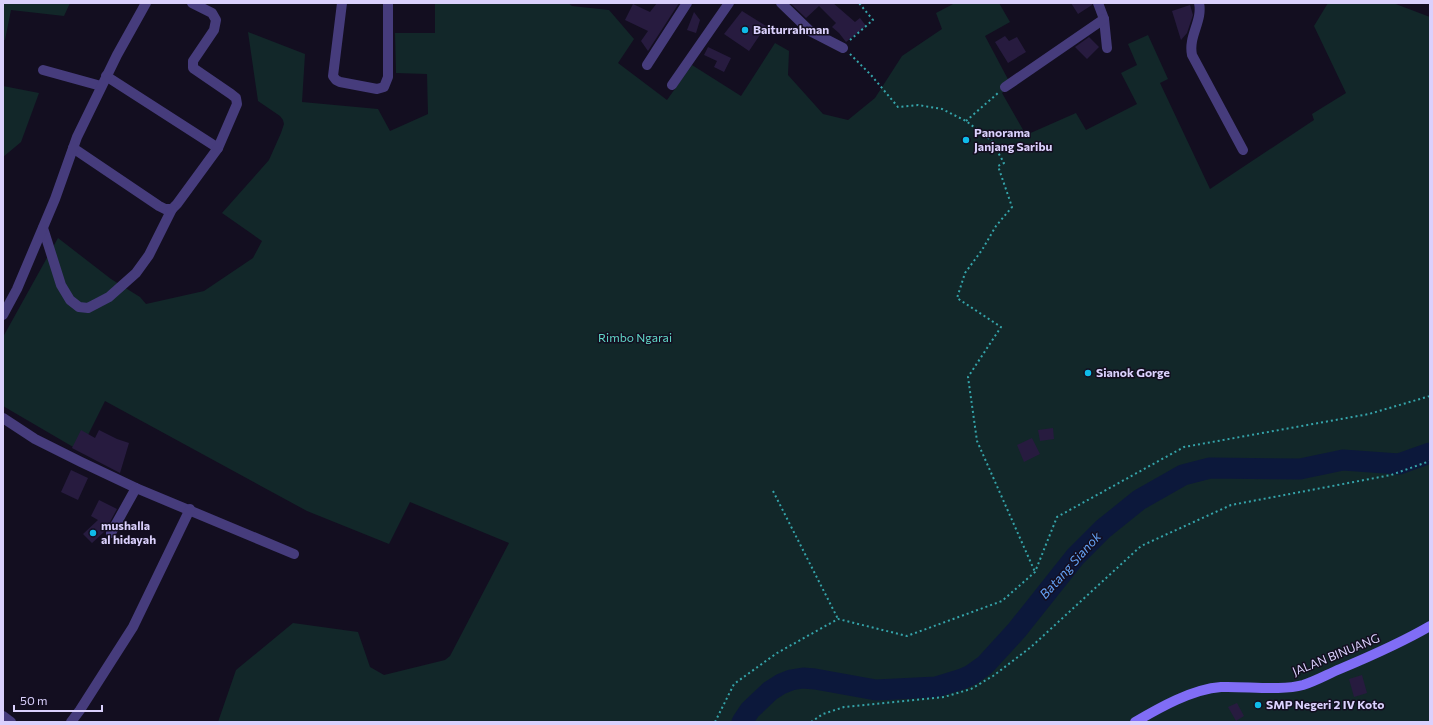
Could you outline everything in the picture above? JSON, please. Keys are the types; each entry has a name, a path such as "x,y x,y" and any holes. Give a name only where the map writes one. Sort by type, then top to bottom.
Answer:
{"main road":[{"name":"JALAN BINUANG","path":"1135,722 1161,707 1193,693 1219,687 1244,686 1284,688 1303,685 1372,656 1430,626"}],"street":[{"path":"3,316 17,289 43,228 73,148 106,76 146,3"},
{"path":"43,228 62,285 70,300 79,306 88,308 109,297 136,273 149,255 172,209 218,148 237,104 236,98 193,68 194,61 214,30 216,20 212,13 192,3"},
{"path":"342,3 333,76 340,82 377,88 384,87 388,77 388,3"},
{"path":"647,66 687,3"},
{"path":"672,85 729,3"},
{"path":"781,3 810,31 843,48"},
{"path":"1098,3 1104,19 1107,48"},
{"path":"1199,3 1200,16 1190,48 1192,55 1243,150"},
{"path":"1005,87 1104,19"},
{"path":"43,70 102,86"},
{"path":"106,76 218,148"},
{"path":"73,148 159,206 166,209 172,209"},
{"path":"3,418 35,439 136,488 190,509 294,554"},
{"path":"111,534 136,488"},
{"path":"71,722 133,627 190,509"},
{"path":"3,716 11,722"}],"path":[{"path":"859,3 873,20 855,35 843,48 861,64 898,107 918,106 942,109 966,121 991,140 1004,163 998,166 1012,207 996,226 982,250 965,273 957,298 1001,327 968,377 977,441 1035,572"},
{"path":"966,121 1005,87"},
{"path":"715,722 734,684 777,653 838,620 907,636 1002,601 1035,572 1057,517 1184,447 1369,414 1430,396"},
{"path":"811,722 823,714 844,707 944,697 971,689 993,676 1031,647 1141,546 1231,505 1391,475 1430,460"},
{"path":"773,491 838,620"}],"green space":[{"path":"3,3 70,3 64,16 11,10 5,40 3,40"},
{"name":"Rimbo Ngarai","path":"435,3 568,3 572,6 609,10 634,39 618,63 667,100 692,65 741,96 775,43 789,51 788,75 823,114 848,120 875,98 902,56 942,29 936,13 955,3 999,3 1010,22 985,36 1011,85 1002,93 1026,135 1076,113 1086,130 1137,104 1121,73 1137,65 1128,44 1148,35 1168,79 1160,83 1210,189 1314,120 1312,114 1346,93 1314,26 1328,3 1393,3 1430,17 1430,722 218,722 236,670 293,623 358,632 370,667 384,675 445,660 450,656 509,543 410,502 389,544 307,511 105,401 80,451 3,406 3,337 58,238 111,279 140,297 146,304 204,291 253,258 262,241 222,213 269,160 284,124 280,116 258,101 248,32 305,54 302,102 378,109 390,131 428,114 427,74 396,73 395,33 435,33"},
{"path":"3,86 39,93 21,142 3,157"}],"building":[{"path":"657,3 679,3 648,51 641,41 648,31 625,20 633,4 650,12"},
{"path":"790,3 833,3 855,22 860,18 866,26 846,42 832,27 836,23 819,6 806,18"},
{"path":"1071,3 1092,3 1092,5 1078,14"},
{"path":"1190,5 1193,15 1187,33 1181,40 1172,11"},
{"name":"Baiturrahman","path":"742,11 766,26 749,51 724,34"},
{"path":"694,12 700,20 696,33 687,30"},
{"path":"1005,36 1009,41 1017,37 1026,52 1008,63 995,42"},
{"path":"1089,37 1099,47 1087,59 1075,47"},
{"path":"708,47 731,58 724,72 714,67 717,61 704,55"},
{"path":"1053,428 1054,439 1040,441 1038,430"},
{"path":"81,430 95,438 99,430 129,443 120,473 72,448"},
{"path":"1032,438 1040,454 1024,462 1017,445"},
{"path":"71,470 88,478 78,500 61,492"},
{"path":"99,500 117,509 105,531 92,543 83,534 98,520 91,516"},
{"path":"1362,675 1367,693 1354,697 1349,679"},
{"path":"1237,703 1244,716 1236,721 1228,707"}],"waterway":[{"name":"Batang Sianok","path":"742,722 750,710 770,691 791,680 803,678 815,679 876,690 936,687 971,675 985,665 1017,630 1075,557 1103,529 1139,500 1183,475 1210,468 1300,469 1343,460 1399,464 1430,453"}],"place":[{"name":"Baiturrahman","path":"745,30"},
{"name":"Panorama Janjang Saribu","path":"966,140"},
{"name":"Sianok Gorge","path":"1088,373"},
{"name":"mushalla al hidayah","path":"93,533"},
{"name":"SMP Negeri 2 IV Koto","path":"1258,705"}]}
